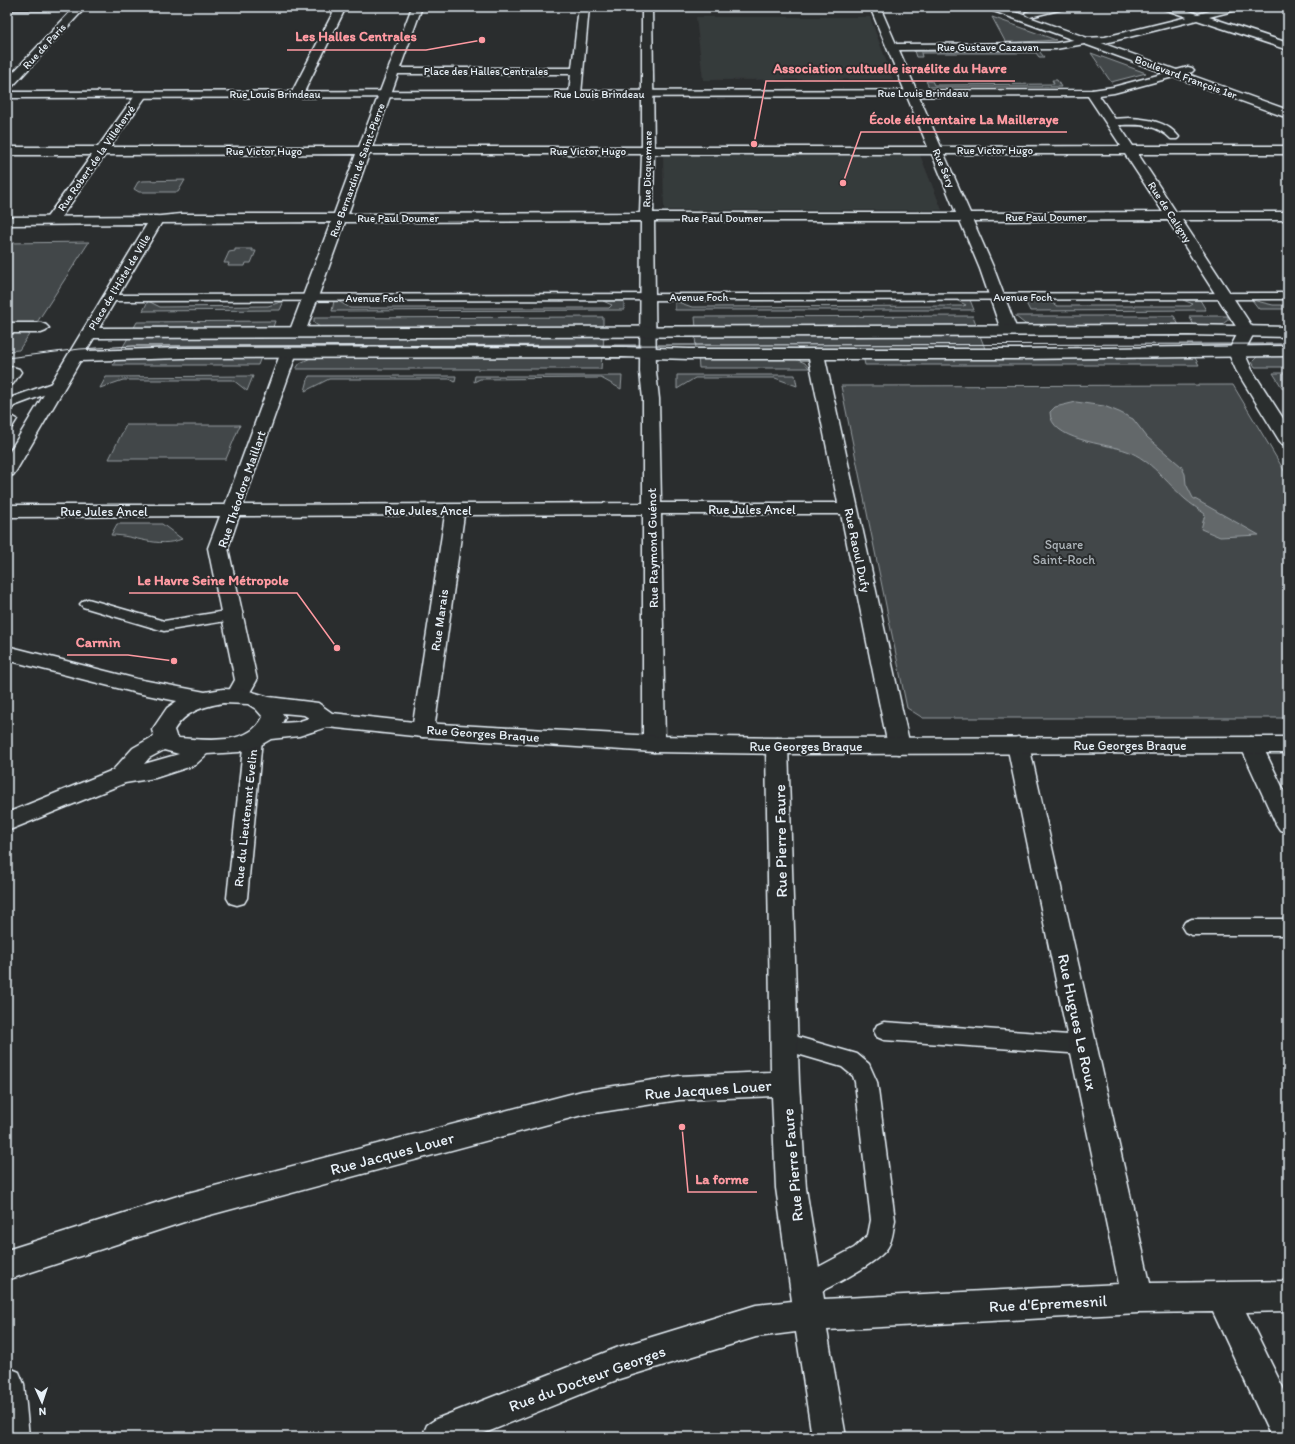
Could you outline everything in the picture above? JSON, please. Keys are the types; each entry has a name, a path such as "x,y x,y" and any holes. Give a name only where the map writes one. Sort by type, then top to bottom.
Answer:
{"street":[{"path":"7,7 57,7"},
{"name":"Rue de Paris","path":"7,86 81,7"},
{"path":"297,94 341,7"},
{"name":"Rue Bernardin de Saint-Pierre","path":"297,333 338,218 418,7"},
{"path":"576,94 584,7"},
{"name":"Rue Dicquemare","path":"647,7 647,218 649,332"},
{"name":"Rue Séry","path":"875,7 987,269 1009,330"},
{"name":"Boulevard François 1er","path":"992,7 1288,114"},
{"name":"Boulevard François 1er","path":"1012,7 1288,106"},
{"path":"1030,14 1059,7"},
{"path":"1168,7 1288,47"},
{"path":"1105,40 1236,7"},
{"name":"Rue Gustave Cazavan","path":"892,47 1056,46 1084,40"},
{"name":"Boulevard François 1er","path":"1084,40 1105,40"},
{"name":"Rue Louis Brindeau","path":"7,94 141,95 1092,92 1114,90 1188,70"},
{"name":"Place des Halles Centrales","path":"393,71 578,71"},
{"name":"Rue de Caligny","path":"1092,92 1247,331"},
{"name":"Rue Robert de la Villehervé","path":"52,220 141,95"},
{"name":"Rue Victor Hugo","path":"7,151 1288,150"},
{"name":"Rue Paul Doumer","path":"156,220 181,218 1288,216"},
{"name":"Place de l'Hôtel de Ville","path":"7,220 156,220"},
{"name":"Place de l'Hôtel de Ville","path":"8,469 156,220"},
{"path":"7,328 41,328"},
{"path":"89,333 1009,330 1288,332"},
{"path":"1236,352 1247,331"},
{"path":"649,332 649,353"},
{"path":"76,356 289,352 816,354 1288,351"},
{"name":"Rue Théodore Maillart","path":"237,696 246,680 218,548 289,352"},
{"path":"1236,352 1244,370 1288,440"},
{"name":"Rue Raymond Guénot","path":"649,353 648,372 651,399 654,744"},
{"name":"Rue Raoul Dufy","path":"816,354 899,746"},
{"path":"7,372 13,372 7,381"},
{"name":"Rue Jules Ancel","path":"7,511 849,508"},
{"name":"Rue Marais","path":"423,730 455,510"},
{"path":"7,653 137,686 206,699"},
{"path":"137,686 165,711 167,729"},
{"path":"121,776 141,753 167,729 178,709 206,699 237,696 259,700 265,704 269,707 274,717 269,728 258,736"},
{"path":"265,704 310,708 326,720"},
{"name":"Rue Georges Braque","path":"167,729 171,745 202,747 240,744 258,736 299,729 326,720 423,730 654,744 777,746 1288,745"},
{"path":"1251,745 1288,824"},
{"name":"Rue Pierre Faure","path":"777,746 785,1083 791,1188 829,1437"},
{"name":"Rue Hugues Le Roux","path":"1018,746 1138,1298"},
{"path":"7,822 121,776 155,770 188,759 202,747"},
{"name":"Rue Jacques Louer","path":"7,1265 184,1208 582,1104 679,1088 785,1083"},
{"name":"Rue d'Epremesnil","path":"808,1301 1288,1296"},
{"path":"1222,1297 1288,1435"},
{"name":"Rue du Docteur Georges","path":"439,1437 448,1431 619,1363 756,1321 808,1301"},
{"path":"7,1384 12,1437"}],"lane":[{"path":"1112,122 1155,124 1168,128 1174,138"},
{"name":"Avenue Foch","path":"110,298 1288,296"},
{"path":"7,406 9,403 58,385"},
{"path":"88,604 164,626 232,615"},
{"name":"Rue du Lieutenant Evelin","path":"237,898 258,736"},
{"path":"1192,927 1288,927"},
{"path":"884,1031 1083,1045"},
{"path":"784,1042 849,1060 861,1070 866,1082 883,1220 879,1241 808,1301"}],"shaded area":[{"path":"696,17 870,17 893,79 703,80"},
{"path":"920,155 942,210 664,210 663,156"},
{"path":"1076,402 1104,406 1133,419 1147,437 1181,466 1185,474 1186,484 1193,498 1259,535 1220,537 1201,529 1205,514 1185,499 1151,465 1127,451 1093,443 1069,435 1059,429 1052,422 1050,412 1055,407"}],"green space":[{"path":"992,17 1056,40 1006,43"},
{"path":"914,51 1039,51 1044,57 1039,57 1036,53 921,53 922,57 916,57"},
{"path":"1091,53 1146,73 1111,82"},
{"path":"1052,80 1057,80 1061,87 929,87 926,81 932,81 934,85 1054,84"},
{"path":"185,180 178,192 139,192 134,189 138,182 142,181"},
{"path":"89,242 19,350 7,351 7,243"},
{"path":"235,249 252,249 252,251 256,251 251,263 246,263 245,266 228,266 229,263 224,263 229,252 235,251"},
{"path":"1024,299 1045,299 1057,306 1190,306 1193,304 1183,300 1200,300 1206,310 1030,311"},
{"path":"956,300 970,300 974,310 675,310 675,301 692,307 966,305"},
{"path":"1252,300 1273,305 1288,305 1288,309 1259,309"},
{"path":"148,301 160,307 268,306 284,301 280,310 143,311"},
{"path":"334,301 338,301 350,308 609,308 612,305 603,301 624,301 624,310 332,311"},
{"path":"973,316 977,327 696,328 695,317"},
{"path":"1015,316 1174,316 1180,327 1034,326 1025,324"},
{"path":"1189,316 1228,316 1228,320 1220,326 1195,327"},
{"path":"603,317 603,330 323,329 314,323 314,318"},
{"path":"275,321 272,330 132,331 137,322"},
{"path":"695,333 979,333 986,351 696,351"},
{"path":"604,335 603,349 120,352 129,336"},
{"path":"602,355 601,369 296,369 300,363 315,356"},
{"path":"1259,355 1288,355 1288,367 1255,367 1252,362"},
{"path":"863,356 1194,356 1199,365 865,365"},
{"path":"261,357 258,365 113,365 117,358"},
{"path":"698,357 791,357 805,363 809,368 699,368"},
{"path":"1273,373 1288,373 1288,389 1283,389"},
{"path":"677,375 795,375 797,386 775,378 695,378 677,389"},
{"path":"253,376 247,391 233,380 123,380 100,388 106,377"},
{"path":"309,376 456,376 455,382 450,379 329,379 305,391"},
{"path":"475,376 622,376 621,389 601,378 480,379 474,382"},
{"name":"Square Saint-Roch","path":"1233,385 1288,477 1288,718 923,718 907,708 841,386"},
{"path":"126,425 240,425 226,459 109,459"},
{"path":"117,524 162,524 182,539 164,543 111,535"}],"tram line":[{"path":"7,358 80,349 133,346 1288,344"}],"place":[{"name":"Les Halles Centrales","path":"482,40"},
{"name":"Association cultuelle israélite du Havre","path":"754,144"},
{"name":"École élémentaire La Mailleraye","path":"843,183"},
{"name":"Le Havre Seine Métropole","path":"337,648"},
{"name":"Carmin","path":"174,661"},
{"name":"La forme","path":"682,1127"}]}
